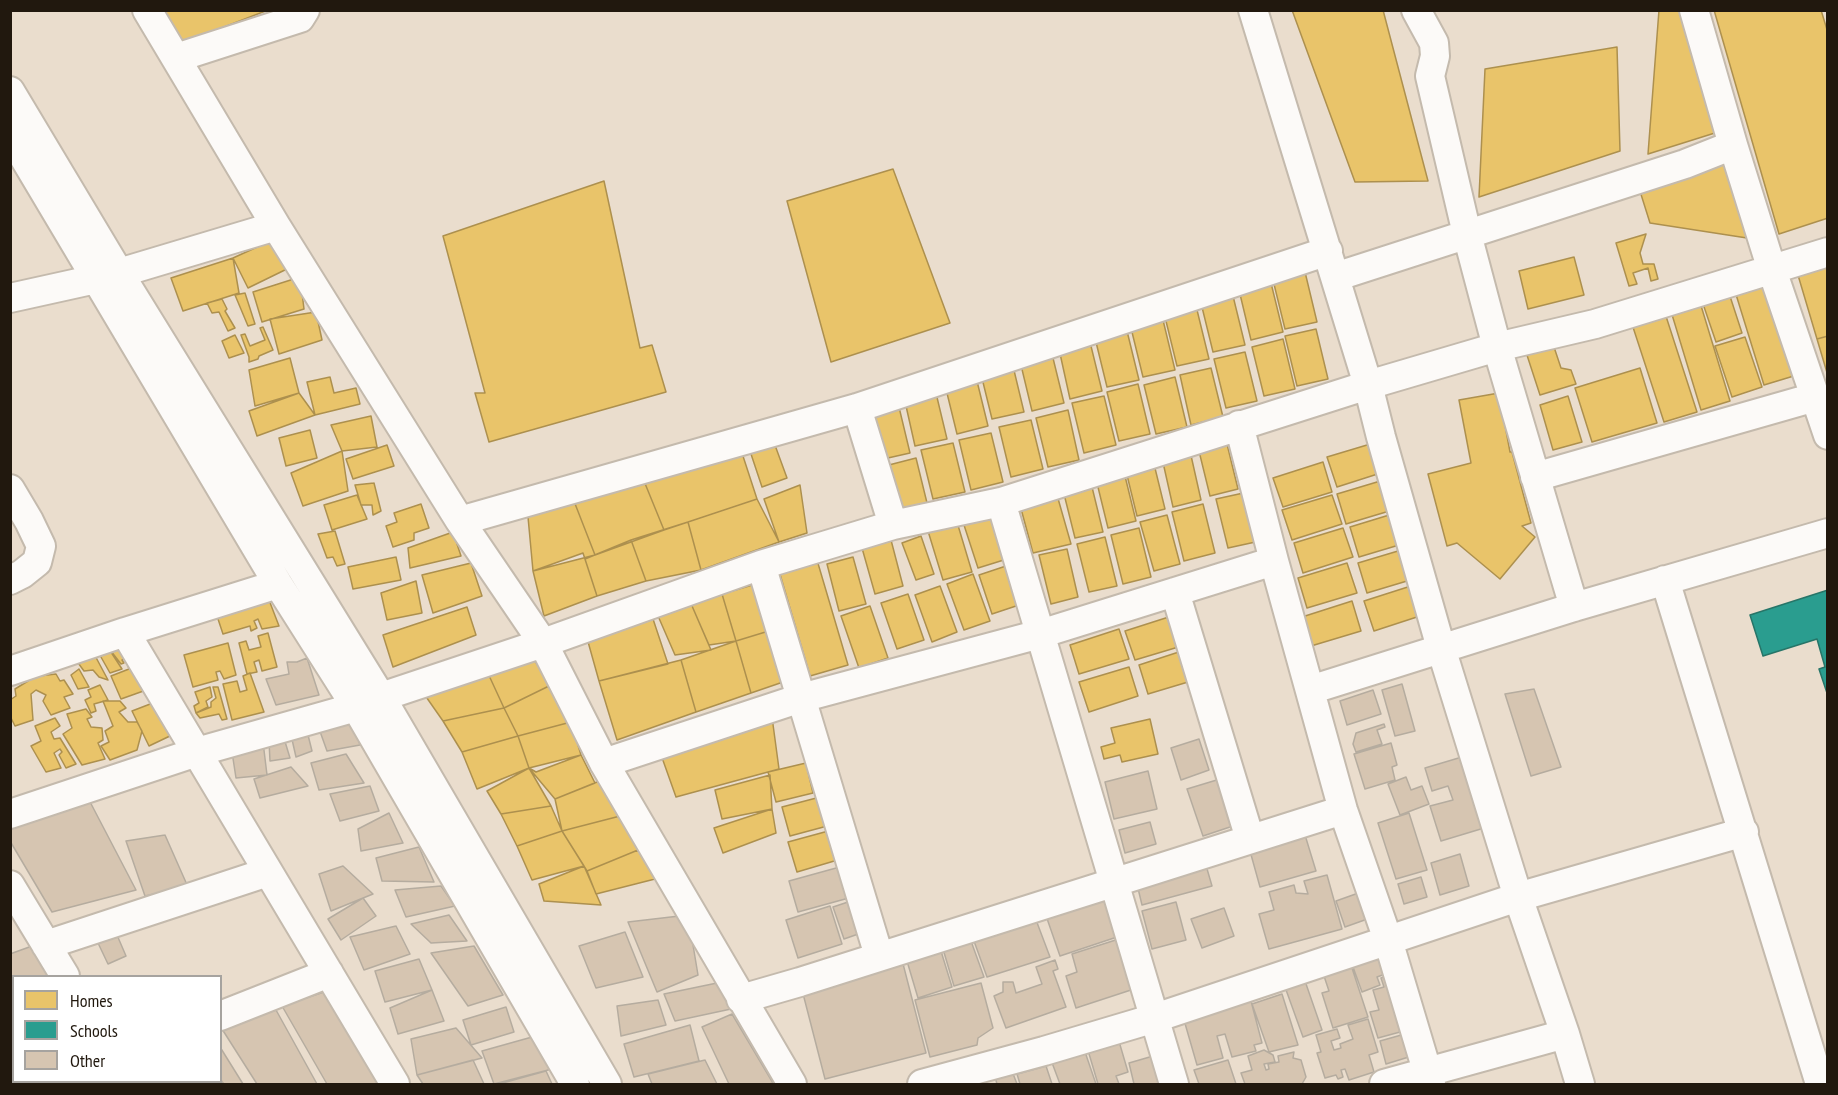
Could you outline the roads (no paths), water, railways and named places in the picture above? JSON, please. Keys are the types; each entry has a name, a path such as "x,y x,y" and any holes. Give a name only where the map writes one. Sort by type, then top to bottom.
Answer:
{"street":[{"path":"147,10 276,226 460,521 543,643 604,763 792,1084"},
{"path":"176,58 300,18 305,10"},
{"path":"1253,10 1368,385 1441,648 1518,897 1580,1084"},
{"path":"1416,10 1434,43 1435,56 1430,76 1467,234 1497,347 1574,607"},
{"path":"1694,10 1733,146 1827,435"},
{"path":"10,92 107,276 278,584 369,702 575,1084"},
{"path":"10,134 107,276 607,1084"},
{"path":"460,521 857,408 1331,264 1467,234 1685,164 1733,146"},
{"path":"10,298 107,276 276,226"},
{"path":"10,814 197,752 369,702 761,565 893,525 1001,502 1368,385 1497,347 1595,324 1827,252"},
{"path":"1535,477 1815,397"},
{"path":"857,408 893,525"},
{"path":"1239,425 1343,810 1388,940 1429,1079"},
{"path":"10,489 41,546 37,562 10,580"},
{"path":"1001,502 1174,1084"},
{"path":"1310,690 1574,607 1827,533"},
{"path":"604,763 801,698 1040,634 1274,561"},
{"path":"761,565 879,956"},
{"path":"1665,580 1820,1068"},
{"path":"10,671 278,584"},
{"path":"1175,592 1250,839"},
{"path":"125,632 395,1084"},
{"path":"741,999 1343,810"},
{"path":"922,1084 1155,1018 1518,897 1744,832"},
{"path":"46,945 268,872"},
{"path":"10,885 64,975"},
{"path":"222,1015 329,973"},
{"path":"1384,1084 1429,1079 1565,1035"}]}
